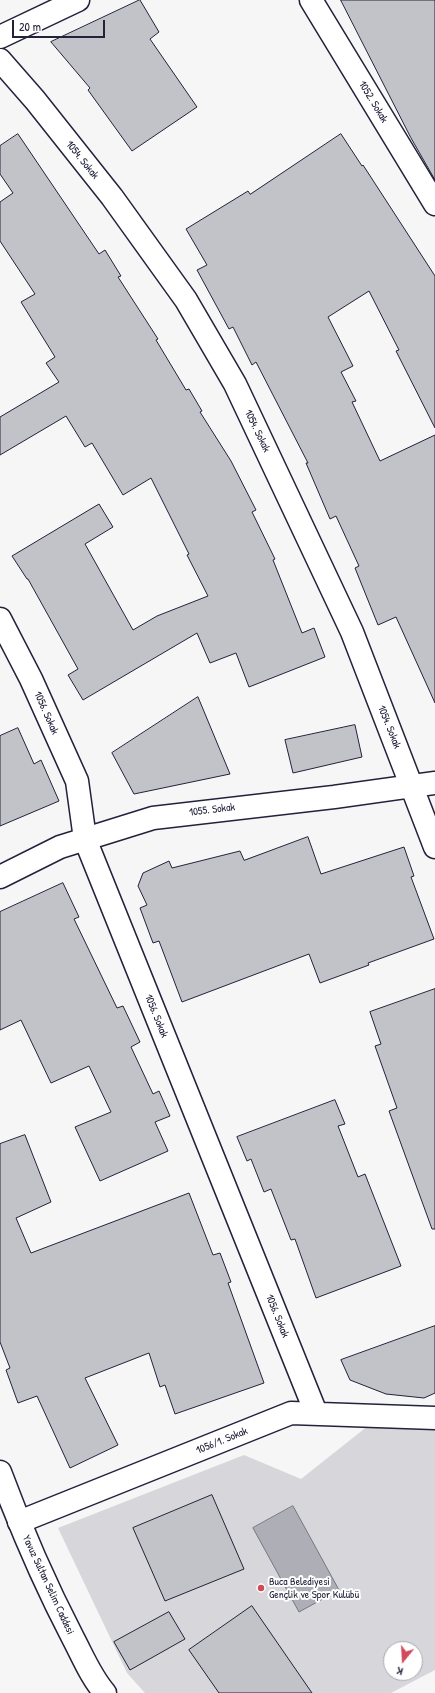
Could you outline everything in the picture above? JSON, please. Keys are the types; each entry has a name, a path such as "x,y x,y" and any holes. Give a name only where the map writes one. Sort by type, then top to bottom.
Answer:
{"street":[{"path":"0,37 78,0"},
{"name":"1052. Sokak","path":"311,0 435,204"},
{"name":"1054. Sokak","path":"0,60 112,197 186,300 235,384 352,632 435,847"},
{"name":"1056. Sokak","path":"0,619 31,679 77,781 85,839 316,1413"},
{"name":"1055. Sokak","path":"0,877 60,847 154,818 413,787 435,783"},
{"name":"1056/1. Sokak","path":"19,1522 291,1413 435,1418"},
{"name":"Yavuz Sultan Selim Caddesi","path":"0,1472 19,1522 69,1630 96,1683 106,1693"}],"shaded area":[{"name":"Buca Belediyesi Gençlik ve Spor Kulübü","path":"369,1425 435,1430 435,1670 423,1676 423,1641 383,1641 383,1681 414,1681 391,1693 145,1693 127,1673 58,1528 244,1455 301,1479"},
{"path":"293,1506 339,1590 299,1612 253,1528"}],"building":[{"path":"140,0 159,32 150,39 197,107 132,151 88,90 90,88 51,42"},
{"path":"341,0 435,0 435,180 411,138"},
{"path":"18,134 99,254 105,250 121,276 118,277 158,339 156,340 186,390 189,389 202,411 200,412 231,461 256,510 252,512 275,559 273,560 302,633 314,628 325,657 249,687 236,653 210,663 197,633 83,700 68,675 78,669 28,579 12,556 99,504 113,527 85,544 133,630 157,616 208,596 151,478 123,495 92,443 85,447 66,416 0,455 0,417 59,382 46,363 55,357 21,302 35,294 0,241 0,202 13,193 0,174 0,146"},
{"path":"341,134 362,166 363,165 435,276 435,428 396,351 399,350 369,291 328,317 353,366 341,372 356,401 352,402 380,461 435,435 435,703 396,617 378,625 355,568 359,566 336,516 330,519 306,463 308,463 256,362 252,365 233,327 229,329 197,270 207,265 186,229 248,191 250,194"},
{"path":"198,697 230,774 134,794 112,753"},
{"path":"355,725 362,757 293,773 285,740"},
{"path":"18,728 34,764 41,760 59,801 0,826 0,736"},
{"path":"308,837 321,874 404,847 414,876 411,877 434,939 368,963 369,965 320,983 309,954 182,1002 159,941 153,943 140,908 147,905 138,886 143,873 169,861 172,868 240,851 244,860"},
{"path":"63,883 79,917 74,919 117,1008 123,1006 140,1042 131,1047 153,1094 159,1091 170,1116 155,1122 168,1151 100,1181 75,1127 111,1112 89,1066 51,1083 21,1020 0,1030 0,912"},
{"path":"435,989 435,1229 432,1229 389,1111 397,1108 375,1046 381,1044 370,1012"},
{"path":"335,1100 345,1124 338,1126 358,1177 365,1174 401,1266 316,1298 295,1239 291,1240 271,1189 264,1192 251,1159 247,1161 237,1137"},
{"path":"25,1135 51,1202 16,1218 31,1253 189,1193 213,1255 220,1253 231,1282 228,1283 264,1383 175,1414 165,1385 160,1387 149,1353 85,1378 118,1445 70,1468 37,1396 18,1403 6,1370 10,1368 0,1342 0,1144"},
{"path":"435,1326 435,1393 424,1398 386,1394 350,1380 341,1360"},
{"path":"212,1495 244,1569 165,1601 133,1528"},
{"path":"252,1606 312,1693 219,1693 189,1650"},
{"path":"169,1612 185,1639 130,1670 114,1642"}],"place":[{"name":"Buca Belediyesi Gençlik ve Spor Kulübü","path":"261,1588"}]}
